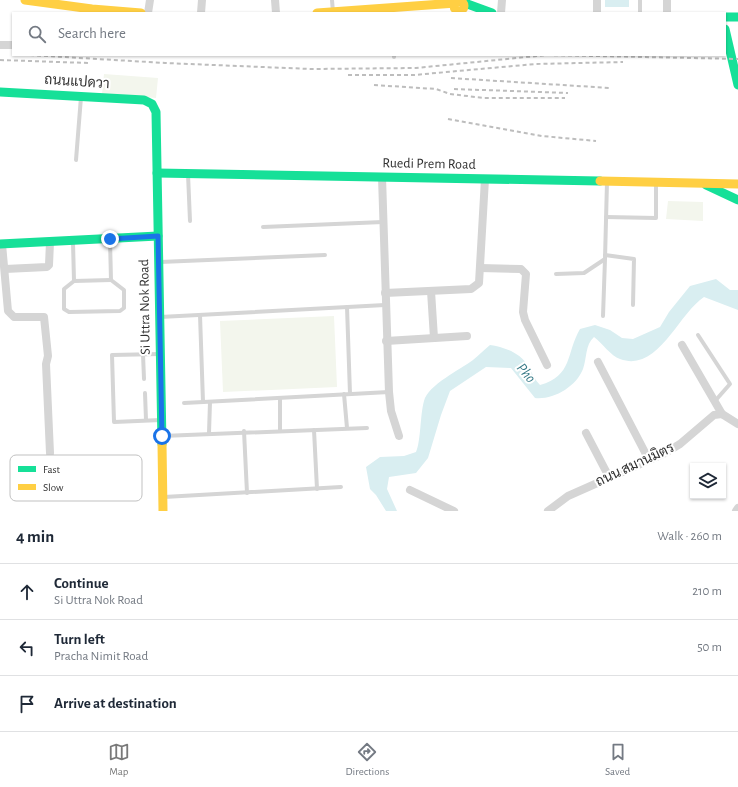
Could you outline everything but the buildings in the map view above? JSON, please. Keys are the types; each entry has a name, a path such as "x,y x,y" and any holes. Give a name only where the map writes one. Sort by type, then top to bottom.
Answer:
{"street":[{"path":"26,0 133,12"},
{"path":"148,12 150,0"},
{"path":"201,12 202,0"},
{"path":"275,0 276,12"},
{"path":"502,0 502,12"},
{"path":"597,0 597,12"},
{"path":"667,0 667,12"},
{"path":"333,12 398,6 460,4 488,12"},
{"path":"460,4 475,12"},
{"path":"726,33 738,85"},
{"path":"0,45 12,45"},
{"name":"ถนนแปดวา","path":"0,92 144,100 152,104"},
{"name":"Si Uttra Nok Road","path":"152,104 156,112 164,511"},
{"name":"Ruedi Prem Road","path":"157,173 700,182 738,184"},
{"path":"382,177 386,341 389,392 391,411 399,436"},
{"path":"385,293 471,289 479,283 485,179"},
{"name":"Ruedi Prem Road","path":"700,182 738,200"},
{"path":"50,453 46,364 48,356 44,317 14,317 8,311 4,301 5,269 1,244 158,236"},
{"path":"5,269 47,267 49,265 50,242"},
{"path":"480,268 521,269 526,274 523,312 525,320 547,365"},
{"path":"431,291 434,338"},
{"path":"386,341 466,336"},
{"path":"682,345 722,414 738,424"},
{"path":"598,362 649,460"},
{"name":"ถนน สมานมิตร","path":"548,511 568,496 649,460 680,444 714,415 722,414"},
{"path":"586,433 610,477"},
{"path":"410,490 454,511"}],"lane":[{"path":"332,0 333,12"},
{"path":"640,0 640,12"},
{"path":"76,160 81,97"},
{"path":"188,174 190,221"},
{"path":"603,316 607,181"},
{"path":"606,216 656,218 656,182"},
{"path":"264,227 383,222"},
{"path":"110,239 111,280"},
{"path":"73,241 74,281"},
{"path":"158,262 325,255"},
{"path":"556,274 584,273 605,257 634,259 633,305"},
{"path":"111,280 124,290 124,308 120,311 69,312 64,309 64,289 74,281 111,280"},
{"path":"160,317 385,305"},
{"path":"347,307 350,394"},
{"path":"200,315 203,402"},
{"path":"698,335 730,384 715,401"},
{"path":"143,354 144,379"},
{"path":"160,354 112,355 114,422 161,420"},
{"path":"184,403 389,392"},
{"path":"145,393 146,420"},
{"path":"344,394 347,428"},
{"path":"280,398 280,431"},
{"path":"209,433 210,402"},
{"path":"162,436 244,431 367,428"},
{"path":"314,430 317,489"},
{"path":"244,431 247,493"},
{"path":"163,497 341,488"}],"shaded area":[{"path":"104,74 158,78 156,98 102,94"},
{"path":"668,201 703,202 703,221 666,219"},
{"path":"334,316 337,387 223,392 220,321"}],"water":[{"path":"605,0 629,0 629,7 605,7"},
{"name":"Pho","path":"716,279 730,290 738,290 738,310 704,297 694,305 656,350 646,358 633,361 620,359 594,337 589,344 583,369 580,375 569,387 549,397 535,398 511,368 486,367 450,391 428,458 416,473 389,477 387,489 397,511 386,511 376,495 370,489 366,467 380,457 404,456 416,452 419,441 424,401 427,395 438,383 473,360 490,345 501,347 517,354 525,361 540,385 551,381 563,370 580,329 595,325 610,330 622,338 633,339 660,327 669,312 690,286"}],"railway":[{"path":"47,56 311,69 416,68 537,56"},
{"path":"595,56 738,59"},
{"path":"0,60 88,63"},
{"path":"348,75 414,75 535,64 623,62"},
{"path":"451,78 610,88"},
{"path":"374,85 436,89 450,94 484,98 565,98"},
{"path":"454,89 568,93"},
{"path":"448,119 542,136 596,141"}],"traffic: fast":[{"path":"462,2 489,12"},
{"path":"726,17 738,17"},
{"path":"726,33 738,85"},
{"path":"0,92 144,100 152,104 156,112 162,444"},
{"path":"157,173 600,181"},
{"path":"706,185 738,200"},
{"path":"0,244 158,236"}],"traffic: slow":[{"path":"25,0 92,9 129,12"},
{"path":"459,1 464,6 459,11 454,6 459,1"},
{"path":"331,12 456,3"},
{"path":"600,181 738,184"},
{"path":"162,444 163,511"}],"route":[{"path":"110,239 158,236 162,436"}]}
